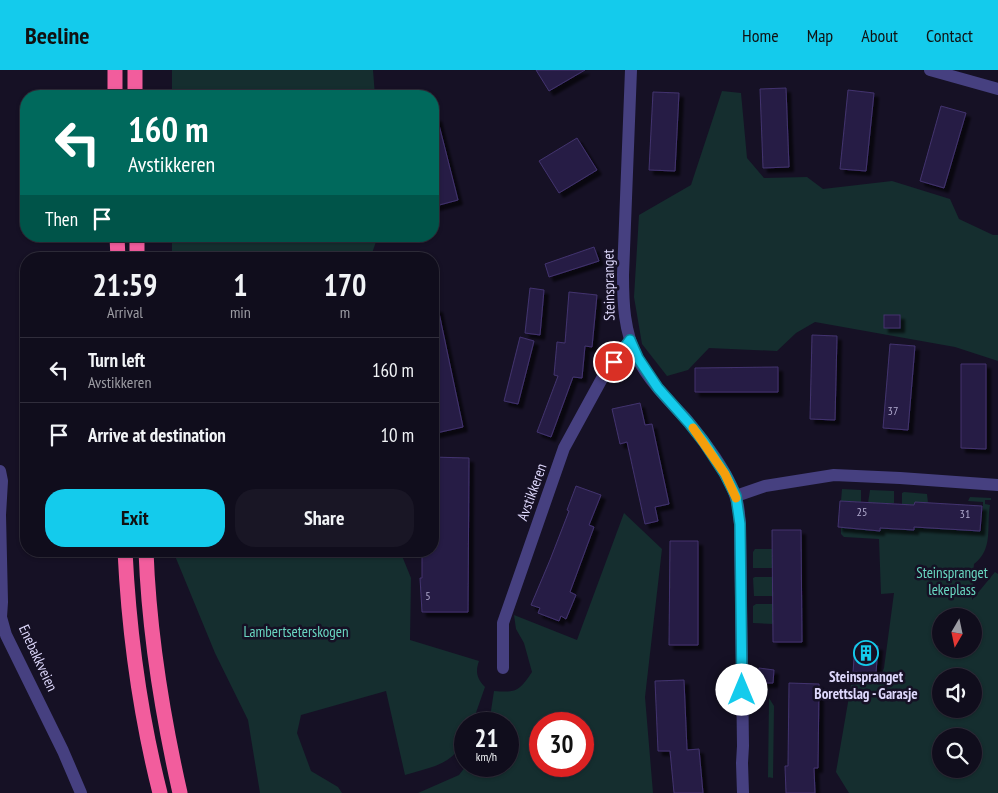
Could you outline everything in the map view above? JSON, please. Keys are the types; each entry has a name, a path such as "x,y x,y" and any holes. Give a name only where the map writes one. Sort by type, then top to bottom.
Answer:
{"highway":[{"path":"115,70 115,90"},
{"path":"135,70 135,90"},
{"path":"126,557 129,606 137,679 160,793"},
{"path":"146,557 149,605 157,674 180,793"}],"street":[{"name":"Steinspranget","path":"631,70 623,290 626,329 638,358 658,388 704,442 725,474 736,496 740,524 743,793"},
{"path":"930,70 998,89"},
{"name":"Avstikkeren","path":"503,668 502,623 564,448 605,373 630,340"},
{"name":"Enebakkveien","path":"0,470 2,481 0,515 1,617 6,635 63,751 80,793"},
{"path":"736,496 765,486 834,475 998,485"}],"green space":[{"path":"172,70 373,70 375,90 172,90"},
{"path":"722,91 741,93 747,158 764,178 807,177 823,189 892,181 950,199 959,219 993,235 998,235 998,361 955,347 815,322 796,333 777,351 709,348 688,370 667,376 642,344 634,297 639,215 691,185"},
{"path":"172,242 376,242 372,252 172,252"},
{"path":"842,489 861,490 861,502 841,501"},
{"path":"870,490 894,491 894,503 868,503"},
{"path":"902,493 927,494 928,503 902,504"},
{"name":"Steinspranget lekeplass","path":"970,497 991,498 991,500 985,500 985,504 990,505 988,537 984,551 974,564 972,600 995,572 998,574 998,793 849,793 836,772 851,685 879,680 884,668 894,593 881,594 879,539 844,537 841,534 841,527 879,531 880,528 914,530 914,527 982,531 983,502 968,501"},
{"path":"624,513 662,549 645,697 653,793 418,793 454,777 519,777 519,712 491,712 494,691 508,692 517,689 532,672 524,643 516,629 514,615 577,640"},
{"path":"755,549 772,549 772,568 753,568 753,552"},
{"name":"Lambertseterskogen","path":"175,557 402,557 411,578 410,640 479,661 478,675 485,687 476,712 454,712 454,754 438,765 405,775 386,691 301,715 297,733 311,771 338,787 342,793 260,793 248,720 215,653"},
{"path":"772,577 773,596 754,596 753,578"},
{"path":"756,604 773,604 773,624 753,623 753,606"},
{"path":"769,698 774,706 773,778 768,777"}],"building":[{"path":"536,70 585,70 549,91"},
{"path":"786,88 789,167 763,168 760,89"},
{"path":"848,90 874,93 866,171 840,169"},
{"path":"653,92 679,93 675,171 649,170"},
{"path":"941,106 966,113 944,188 920,181"},
{"path":"439,125 458,200 439,205"},
{"path":"577,138 597,170 559,193 539,161"},
{"path":"594,247 599,261 549,277 545,264"},
{"path":"530,288 544,290 540,335 525,333"},
{"path":"569,292 597,295 592,347 585,346 582,378 573,377 551,437 537,432 558,376 554,375 557,342 565,343"},
{"path":"439,313 463,427 439,432"},
{"path":"884,315 900,315 900,328 884,328"},
{"path":"812,335 837,336 835,420 810,419"},
{"path":"520,337 534,341 518,404 504,401"},
{"path":"890,344 915,346 908,430 883,428"},
{"path":"961,364 986,364 986,449 961,448"},
{"path":"778,367 778,392 695,392 695,368"},
{"path":"640,403 645,425 652,424 669,504 655,507 658,521 645,524 627,442 620,444 612,409"},
{"path":"439,457 469,458 468,612 422,612 420,578 422,578 422,557 439,557"},
{"path":"576,486 601,495 589,525 594,527 570,592 576,595 566,619 561,616 559,621 538,613 540,608 531,605 569,511 567,510"},
{"path":"840,501 914,505 915,502 982,506 980,531 914,527 914,530 880,528 880,531 838,527"},
{"path":"772,530 801,530 802,642 773,642"},
{"path":"670,541 698,541 698,645 669,645"},
{"name":"Steinspranget Borettslag - Garasje","path":"855,645 878,646 876,673 853,672"},
{"path":"759,668 774,670 773,683 759,683"},
{"path":"684,680 687,750 699,749 703,793 674,793 670,751 658,751 655,681"},
{"path":"789,683 819,684 818,768 814,768 815,793 786,793 785,766 788,766"}],"slow traffic":[{"path":"693,428 725,474 736,498"}],"place":[{"name":"Steinspranget Borettslag - Garasje","path":"866,653"}],"route":[{"path":"614,362 630,340 638,358 658,388 704,442 725,474 736,496 740,524 742,690"}]}
